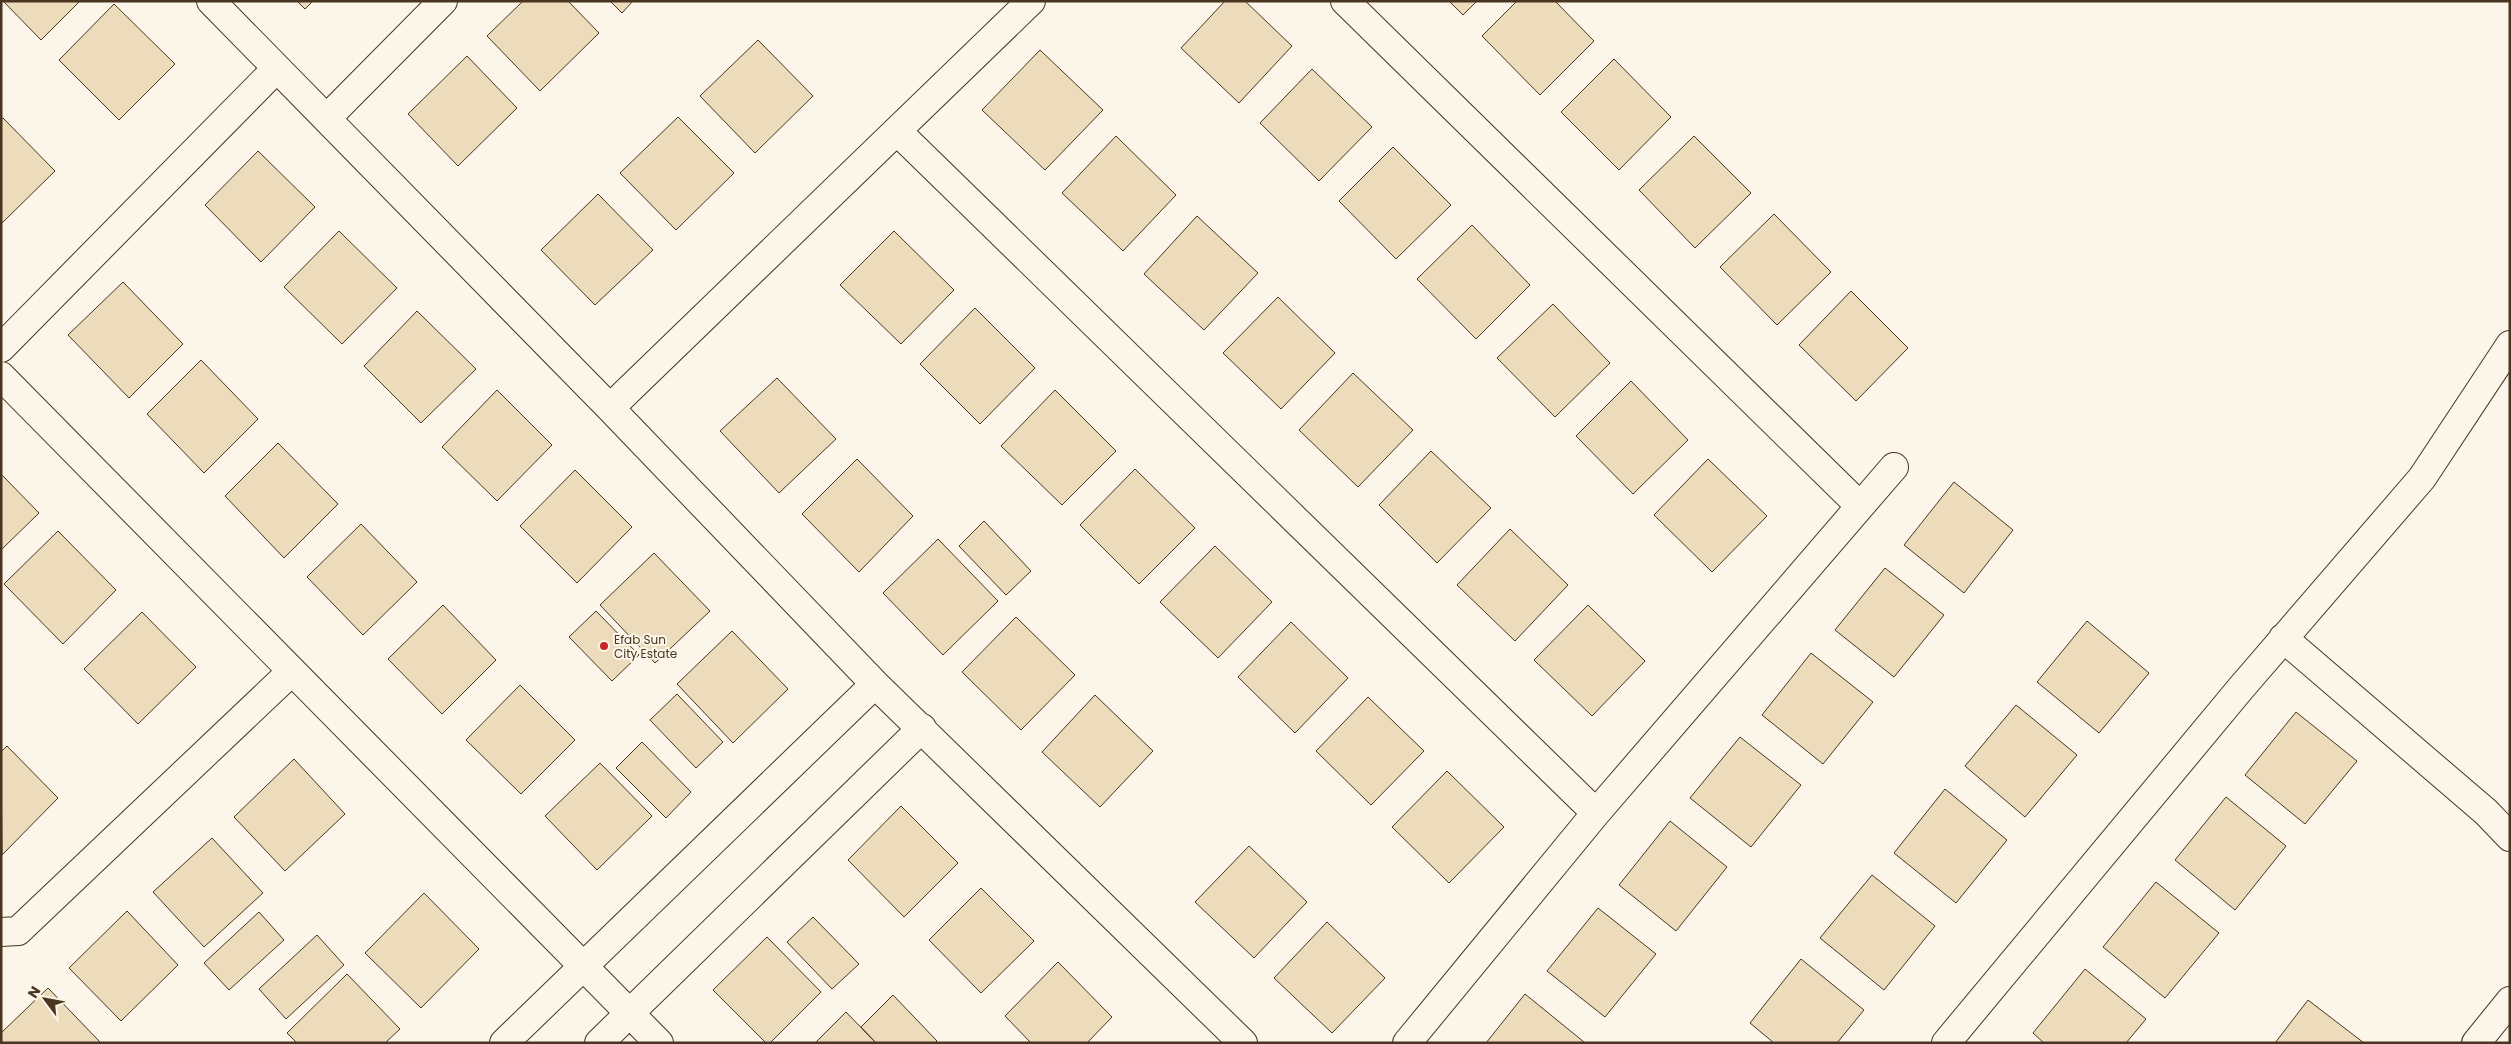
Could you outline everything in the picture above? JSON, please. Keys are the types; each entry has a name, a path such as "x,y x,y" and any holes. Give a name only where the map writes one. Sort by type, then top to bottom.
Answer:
{"street":[{"path":"211,1 610,408 875,684 1243,1043"},
{"path":"327,118 444,1"},
{"path":"610,408 1031,1"},
{"path":"1345,1 1860,506"},
{"path":"1,348 276,68"},
{"path":"897,131 1596,812"},
{"path":"1946,1043 2283,638 2422,478 2510,345"},
{"path":"1,376 659,1043"},
{"path":"1407,1043 1596,812 1894,467"},
{"path":"2283,638 2486,812 2510,837"},
{"path":"1,932 18,931 291,672"},
{"path":"504,1043 875,684"},
{"path":"599,1043 922,728"},
{"path":"2476,1043 2510,1001"}],"building":[{"path":"3,1 80,1 41,40"},
{"path":"297,1 313,1 305,9"},
{"path":"523,1 568,1 599,33 540,91 487,36"},
{"path":"610,1 633,1 622,13"},
{"path":"1225,1 1245,1 1292,46 1239,103 1181,48"},
{"path":"1449,1 1477,1 1463,15"},
{"path":"1517,1 1555,1 1594,41 1540,95 1482,36"},
{"path":"114,4 175,64 119,120 59,60"},
{"path":"758,40 813,96 755,153 700,96"},
{"path":"1040,50 1103,110 1045,170 982,110"},
{"path":"467,56 517,108 458,166 408,114"},
{"path":"1614,59 1671,117 1619,170 1561,112"},
{"path":"1312,69 1372,127 1319,181 1260,123"},
{"path":"678,117 734,173 676,230 620,173"},
{"path":"3,118 55,171 1,224 1,119"},
{"path":"1116,136 1176,195 1123,251 1062,193"},
{"path":"1694,136 1751,193 1695,248 1639,190"},
{"path":"1393,147 1451,205 1396,259 1339,201"},
{"path":"258,151 315,207 261,262 205,205"},
{"path":"598,194 653,250 595,305 541,250"},
{"path":"1774,214 1831,272 1777,325 1720,267"},
{"path":"1197,216 1258,273 1204,330 1144,274"},
{"path":"1472,225 1530,285 1476,339 1417,279"},
{"path":"339,231 397,288 342,344 284,287"},
{"path":"894,231 954,290 901,344 840,285"},
{"path":"123,282 183,344 129,398 68,335"},
{"path":"1851,291 1908,348 1856,401 1799,345"},
{"path":"1278,297 1335,353 1281,409 1223,353"},
{"path":"1553,304 1610,363 1555,417 1497,358"},
{"path":"975,308 1035,368 980,424 920,364"},
{"path":"417,311 476,369 421,423 364,366"},
{"path":"201,360 258,419 204,473 147,414"},
{"path":"1353,373 1413,430 1358,487 1299,430"},
{"path":"777,378 836,439 779,493 720,431"},
{"path":"1631,381 1688,440 1633,494 1576,436"},
{"path":"497,390 552,445 497,501 442,447"},
{"path":"1055,390 1116,451 1062,505 1001,446"},
{"path":"278,443 338,504 284,558 225,496"},
{"path":"1431,451 1491,508 1437,563 1379,505"},
{"path":"857,459 913,516 859,572 802,514"},
{"path":"1708,459 1767,516 1712,572 1654,515"},
{"path":"1135,469 1195,528 1139,584 1080,525"},
{"path":"575,470 632,527 577,583 520,526"},
{"path":"1,474 39,513 1,550"},
{"path":"1954,482 2013,530 1964,593 1904,545"},
{"path":"984,521 1031,571 1006,595 959,546"},
{"path":"361,524 417,582 363,635 307,577"},
{"path":"1510,529 1568,585 1515,641 1457,585"},
{"path":"58,531 116,590 63,644 4,584"},
{"path":"938,539 998,601 943,655 883,593"},
{"path":"1215,546 1272,602 1218,658 1160,602"},
{"path":"654,553 710,611 655,663 600,605"},
{"path":"1885,568 1944,615 1894,677 1835,630"},
{"path":"443,605 496,660 442,714 388,659"},
{"path":"1588,605 1645,661 1592,716 1534,660"},
{"name":"Efab Sun City Estate","path":"596,611 639,655 612,681 569,637"},
{"path":"142,612 196,667 138,724 84,669"},
{"path":"1016,617 1075,675 1021,730 962,672"},
{"path":"2087,621 2149,673 2099,733 2037,682"},
{"path":"1291,622 1348,678 1295,733 1238,677"},
{"path":"732,631 788,689 733,743 677,684"},
{"path":"1811,653 1873,702 1823,764 1762,715"},
{"path":"520,685 575,740 521,794 466,740"},
{"path":"677,694 723,742 696,768 650,720"},
{"path":"1095,695 1153,751 1100,807 1042,752"},
{"path":"1368,697 1424,751 1371,805 1316,751"},
{"path":"2016,705 2077,755 2025,817 1965,766"},
{"path":"2296,712 2357,761 2305,824 2245,775"},
{"path":"1740,737 1801,785 1751,847 1690,798"},
{"path":"642,742 691,792 666,818 616,768"},
{"path":"7,746 58,798 2,855 1,752"},
{"path":"294,759 345,814 285,871 234,817"},
{"path":"600,763 652,816 597,870 545,816"},
{"path":"1447,771 1504,827 1449,883 1392,827"},
{"path":"1945,789 2007,840 1956,903 1894,853"},
{"path":"2226,797 2286,846 2235,910 2175,860"},
{"path":"901,806 958,863 904,917 848,860"},
{"path":"1670,821 1727,867 1676,931 1619,885"},
{"path":"212,838 263,893 204,947 153,892"},
{"path":"1249,846 1307,902 1254,958 1195,902"},
{"path":"1872,875 1935,926 1884,990 1820,938"},
{"path":"2156,882 2219,933 2165,998 2103,947"},
{"path":"981,888 1034,941 981,993 929,940"},
{"path":"424,893 479,949 421,1008 365,953"},
{"path":"1598,908 1656,954 1605,1017 1547,971"},
{"path":"127,911 178,965 121,1021 69,968"},
{"path":"259,912 284,940 229,990 204,963"},
{"path":"813,917 859,964 832,989 787,942"},
{"path":"1327,922 1385,978 1332,1033 1274,978"},
{"path":"317,935 344,965 286,1019 259,989"},
{"path":"767,937 821,992 770,1043 766,1043 713,990"},
{"path":"1801,959 1864,1010 1837,1043 1774,1043 1750,1023"},
{"path":"1058,962 1112,1017 1087,1043 1031,1043 1005,1016"},
{"path":"2085,969 2146,1019 2126,1043 2044,1043 2033,1033"},
{"path":"347,974 400,1029 385,1043 297,1043 287,1033"},
{"path":"48,988 99,1043 1,1043 1,1033"},
{"path":"1525,994 1584,1042 1486,1043"},
{"path":"893,995 937,1041 935,1043 876,1043 861,1027"},
{"path":"2308,1000 2364,1043 2275,1043"},
{"path":"846,1012 876,1043 815,1043"}],"place":[{"name":"Efab Sun City Estate","path":"604,646"}]}
